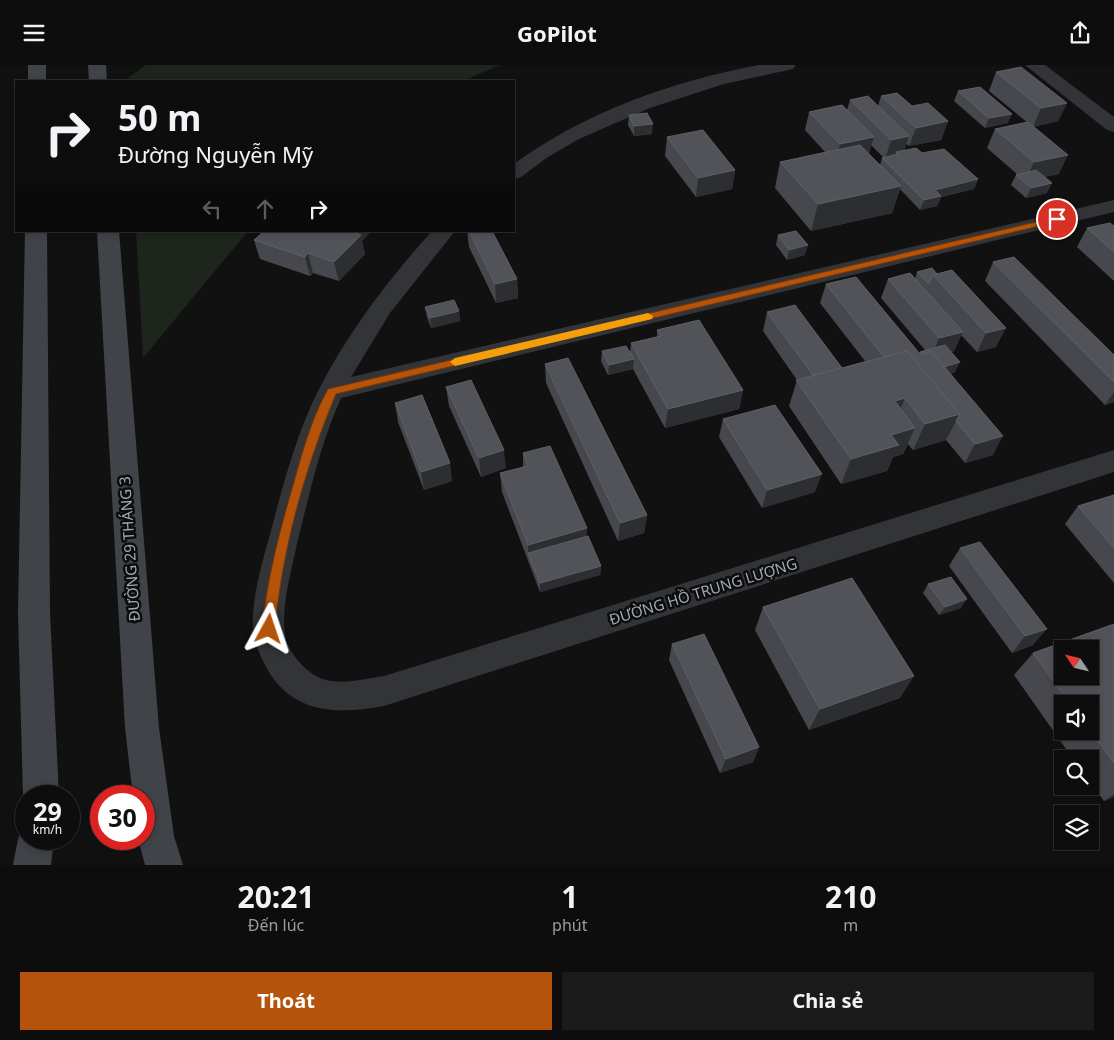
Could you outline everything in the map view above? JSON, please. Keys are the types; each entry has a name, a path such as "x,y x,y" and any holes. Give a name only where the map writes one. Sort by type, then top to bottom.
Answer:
{"street":[{"path":"37,65 37,80"},
{"path":"97,65 98,80"},
{"path":"515,172 552,147 594,124 641,105 734,76 787,65"},
{"path":"1034,65 1114,126"},
{"path":"332,391 1114,206"},
{"path":"36,232 34,613 42,785"},
{"name":"ĐƯỜNG 29 THÁNG 3","path":"108,232 142,728 156,836 164,865"},
{"path":"332,391 368,328 411,267 443,232"},
{"name":"ĐƯỜNG HỒ TRUNG LƯỢNG","path":"332,391 307,455 292,509 272,592 269,629 276,655 292,681 323,696 349,697 384,691 1114,461"},
{"path":"32,865 34,850"}],"shaded area":[{"path":"146,65 500,65 465,80 129,80 129,77"},
{"path":"136,232 247,232 143,358"}],"building":[{"path":"1021,67 1067,103 1041,108 996,72"},
{"path":"980,87 1012,114 989,118 958,91"},
{"path":"897,93 912,106 928,103 948,121 916,128 881,96"},
{"path":"868,96 909,136 891,140 850,100"},
{"path":"842,105 874,137 840,144 809,112"},
{"path":"647,113 653,124 634,126 629,115"},
{"path":"1028,122 1068,155 1034,162 995,129"},
{"path":"703,130 735,170 698,178 667,137"},
{"path":"860,145 901,186 818,204 780,162"},
{"path":"916,148 922,153 944,149 978,179 935,190 941,196 924,200 882,158 898,154 896,152"},
{"path":"1036,170 1052,183 1031,188 1016,175"},
{"path":"1110,223 1114,226 1114,252 1087,228"},
{"path":"796,231 808,245 789,250 778,235"},
{"path":"263,232 353,232 361,235 334,262 308,253 305,257 254,240"},
{"path":"469,232 493,232 517,279 495,284"},
{"path":"1014,257 1114,355 1114,382 993,262"},
{"path":"932,268 937,274 933,275 929,284 917,272"},
{"path":"952,270 1006,328 986,333 933,275"},
{"path":"910,273 963,332 939,338 888,279"},
{"path":"856,277 920,354 931,351 1003,436 975,444 956,421 960,414 907,351 884,357 826,284"},
{"path":"454,300 459,311 430,318 425,307"},
{"path":"795,305 842,368 813,375 767,312"},
{"path":"699,320 743,390 668,409 631,343 661,336 657,330"},
{"path":"945,345 960,362 944,367 931,351 921,354 920,352"},
{"path":"626,346 634,359 609,365 602,351"},
{"path":"907,351 960,414 925,424 905,398 895,401 915,428 891,435 899,445 851,459 796,380"},
{"path":"568,358 647,515 620,523 545,364"},
{"path":"471,380 504,450 479,458 446,387"},
{"path":"422,395 450,463 421,472 395,403"},
{"path":"775,405 822,474 767,490 723,419"},
{"path":"550,446 587,528 528,545 500,473 528,466 523,453"},
{"path":"1114,495 1114,548 1078,506"},
{"path":"588,536 601,566 540,583 528,553"},
{"path":"980,542 1047,629 1025,636 960,548"},
{"path":"951,577 967,599 945,607 928,584"},
{"path":"852,578 914,676 820,709 763,607"},
{"path":"1114,624 1114,763 1097,740 1099,740 1099,695 1063,695 1056,685 1099,685 1099,640 1069,640"},
{"path":"704,634 759,747 726,759 672,644"},
{"path":"1054,645 1054,682 1033,653"}],"slow traffic":[{"path":"455,362 648,316"}],"route":[{"path":"269,629 272,592 292,509 312,438 332,391 1057,219"}]}
